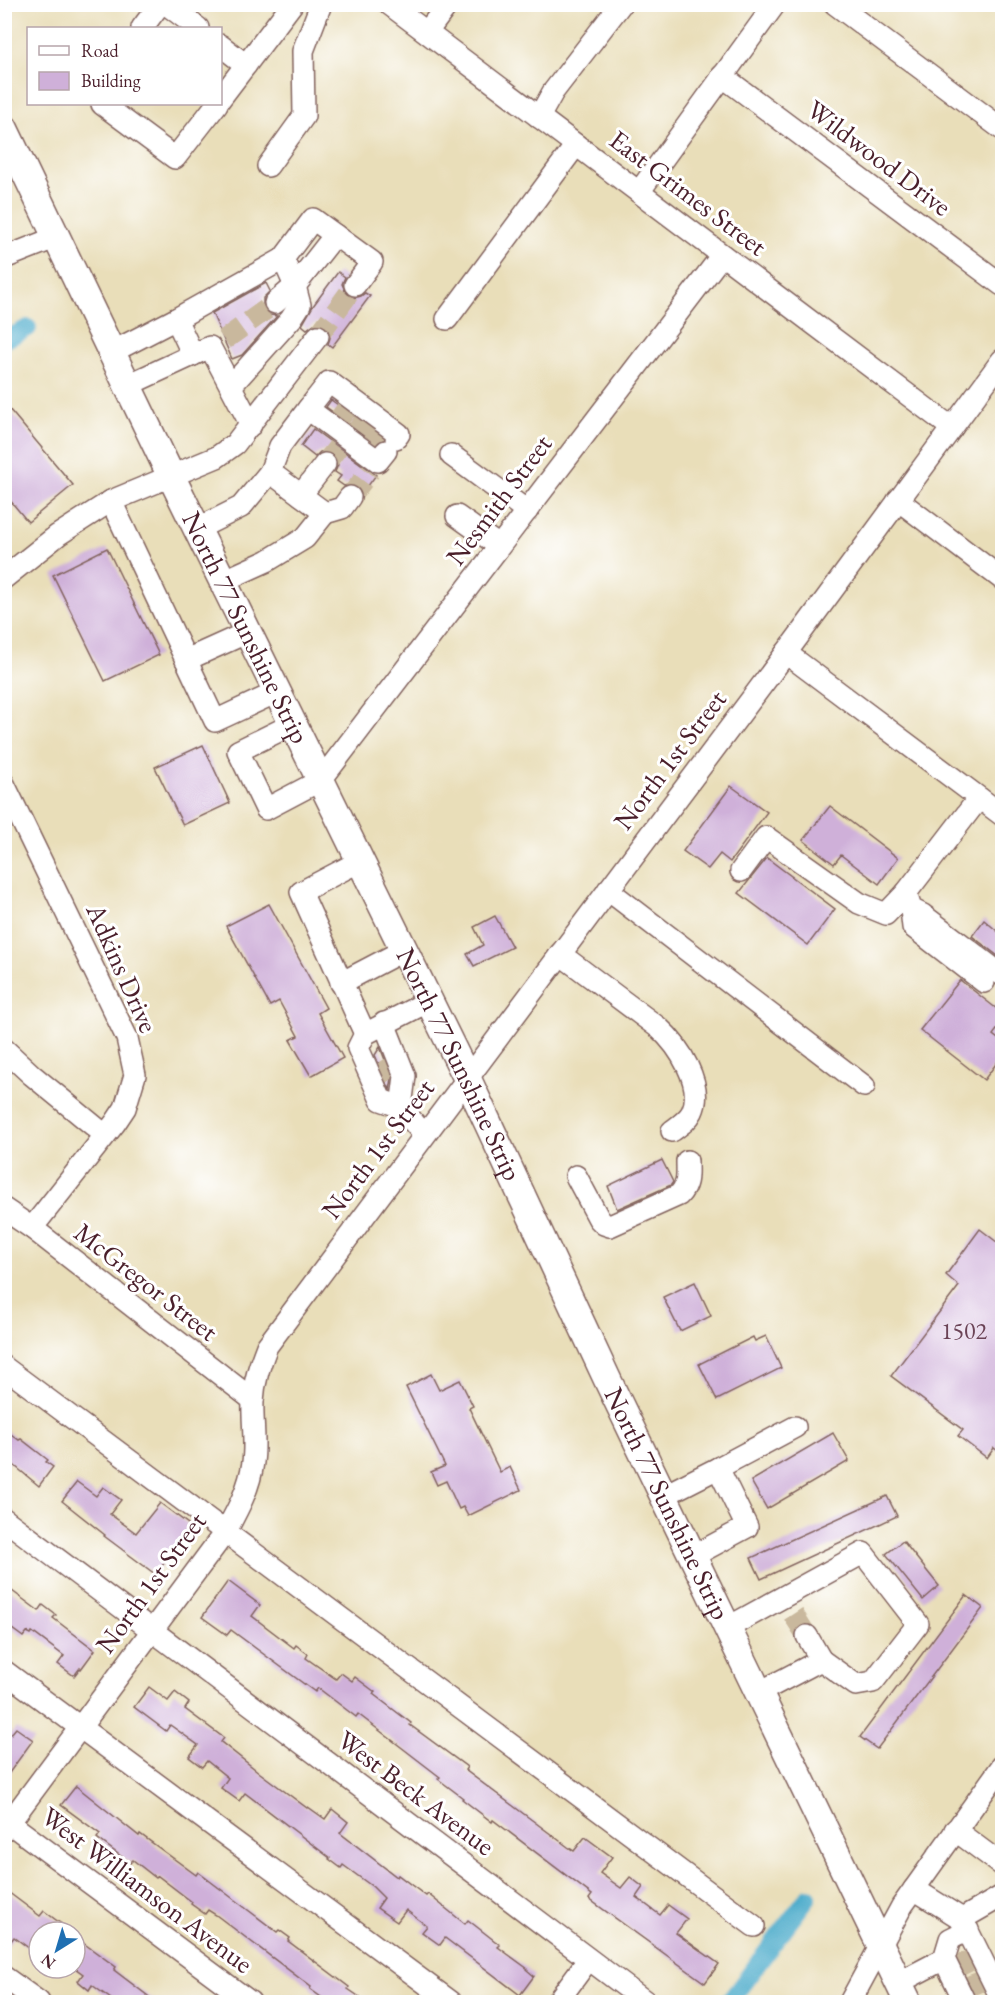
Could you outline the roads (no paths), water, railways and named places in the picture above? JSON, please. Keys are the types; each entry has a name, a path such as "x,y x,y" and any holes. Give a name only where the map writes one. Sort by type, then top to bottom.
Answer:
{"main road":[{"name":"North 77 Sunshine Strip","path":"4,128 12,163 57,237 171,476 467,1078 663,1496 903,1993"}],"street":[{"path":"142,27 160,4"},
{"path":"166,4 197,27"},
{"path":"222,96 292,4"},
{"path":"267,166 304,116 303,51 321,4"},
{"name":"East Grimes Street","path":"389,4 952,429"},
{"path":"427,32 448,4"},
{"path":"539,117 553,92 621,4"},
{"path":"639,192 775,4"},
{"path":"835,4 1002,129"},
{"path":"222,47 246,65"},
{"name":"Wildwood Drive","path":"722,76 1002,285"},
{"path":"103,105 176,158 216,105"},
{"path":"447,319 576,145"},
{"path":"112,352 284,259 313,219 372,262 356,285"},
{"path":"275,303 295,285 335,235"},
{"path":"4,258 57,237"},
{"name":"Nesmith Street","path":"321,780 722,255"},
{"path":"231,386 291,319 300,305 295,285 284,259"},
{"path":"176,319 209,347 251,424"},
{"path":"4,578 58,535 111,501 217,457 235,444 318,336"},
{"path":"128,385 209,347"},
{"name":"North 1st Street","path":"6,1824 226,1531 240,1506 253,1461 253,1400 258,1369 267,1346 786,653 1002,360"},
{"path":"197,528 242,507 270,472 280,446 308,409 329,382 364,433 308,409"},
{"path":"451,455 527,511"},
{"path":"301,495 325,464"},
{"path":"270,472 325,513"},
{"path":"223,581 267,561 305,538 325,513 342,508 350,497"},
{"path":"898,500 1002,579"},
{"path":"111,501 215,721 278,692"},
{"path":"457,516 499,546"},
{"path":"186,660 248,632"},
{"path":"786,653 1002,815"},
{"path":"293,724 238,751 266,809 321,780"},
{"name":"Adkins Drive","path":"4,784 127,1038 135,1075 124,1108 32,1228"},
{"path":"741,871 766,837 859,903 886,914 908,901 979,798"},
{"path":"360,861 301,892 365,1034"},
{"path":"608,890 864,1086"},
{"path":"908,901 993,979"},
{"path":"341,982 404,950"},
{"path":"560,954 652,1023 670,1039 680,1052 688,1068 695,1098 693,1110 688,1119 672,1131"},
{"path":"401,1107 405,1076 387,1070 358,1048 365,1034 429,1001"},
{"path":"384,1023 387,1070 381,1100 401,1107 424,1135"},
{"path":"4,1049 105,1135"},
{"path":"576,1176 599,1219 610,1226 679,1195 685,1189 688,1180 687,1161"},
{"name":"McGregor Street","path":"4,1209 32,1228 253,1400"},
{"path":"4,1367 754,1926"},
{"path":"663,1496 795,1427"},
{"path":"693,1556 747,1527 718,1468"},
{"name":"West Beck Avenue","path":"4,1519 646,2002"},
{"path":"727,1628 789,1606 863,1553 918,1624 873,1682 855,1685 821,1660 807,1636"},
{"path":"758,1692 821,1660"},
{"path":"4,1671 451,2002"},
{"path":"850,2002 902,1906 1002,1766"},
{"name":"West Williamson Avenue","path":"6,1824 250,2002"},
{"path":"955,1830 1002,1865"},
{"path":"914,1889 965,1924"},
{"path":"1002,1896 965,1924 950,1939 973,1988 1002,2000"},
{"path":"965,1924 960,1962 973,1988"},
{"path":"557,2002 588,1960"},
{"path":"903,1993 960,1962"},
{"path":"4,1977 39,2002"}],"waterway":[{"path":"4,340 28,328"},
{"path":"729,2002 808,1897"}],"tunnel":[{"path":"318,336 355,285"},
{"path":"224,340 275,303"},
{"path":"340,418 350,404"},
{"path":"357,431 367,416"},
{"path":"373,442 384,428"},
{"path":"325,464 338,447"},
{"path":"350,497 370,471"},
{"path":"379,1075 396,1064"},
{"path":"793,1614 807,1636"},
{"path":"955,1968 971,1960"},
{"path":"967,1987 982,1981"}]}
